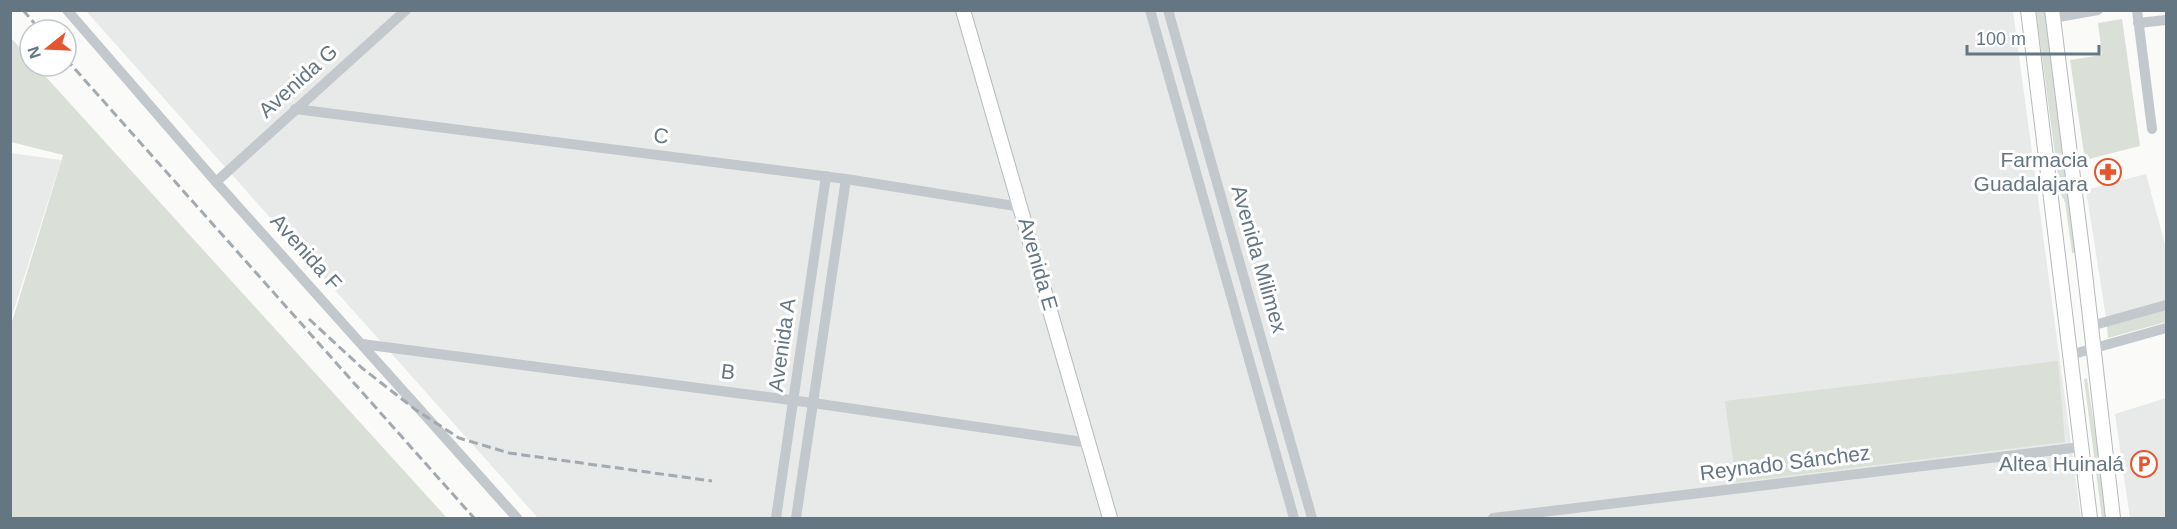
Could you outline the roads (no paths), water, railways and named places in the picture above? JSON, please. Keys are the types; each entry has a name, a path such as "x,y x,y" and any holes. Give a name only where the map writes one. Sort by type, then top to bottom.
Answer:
{"main road":[{"name":"Avenida E","path":"963,10 1022,207 1110,519"},
{"path":"2028,10 2060,280 2103,423 2113,519"},
{"path":"2053,14 2091,326 2082,352 2081,447 2091,516"}],"street":[{"name":"Avenida F","path":"67,10 216,182 517,519"},
{"name":"Avenida G","path":"216,182 406,10"},
{"name":"Avenida Milimex","path":"1150,10 1294,519"},
{"name":"Avenida Milimex","path":"1168,10 1312,519"},
{"path":"2053,14 2098,10"},
{"path":"2137,10 2152,129"},
{"path":"2138,22 2166,20"},
{"name":"C","path":"295,109 846,179 1022,207"},
{"name":"Avenida A","path":"776,519 826,177"},
{"name":"Avenida A","path":"796,519 846,179"},
{"path":"812,276 831,278"},
{"path":"2091,326 2166,305"},
{"path":"2082,352 2166,328"},
{"name":"B","path":"362,344 793,400 1089,443"},
{"name":"Reynado Sánchez","path":"1493,519 2081,447"}],"railway":[{"path":"23,10 30,18"},
{"path":"78,72 474,518"},
{"path":"309,319 362,368 416,410 459,438 509,453 712,481"}],"place":[{"name":"Farmacia Guadalajara","path":"2108,172"},
{"name":"Altea Huinalá","path":"2144,464"}]}
